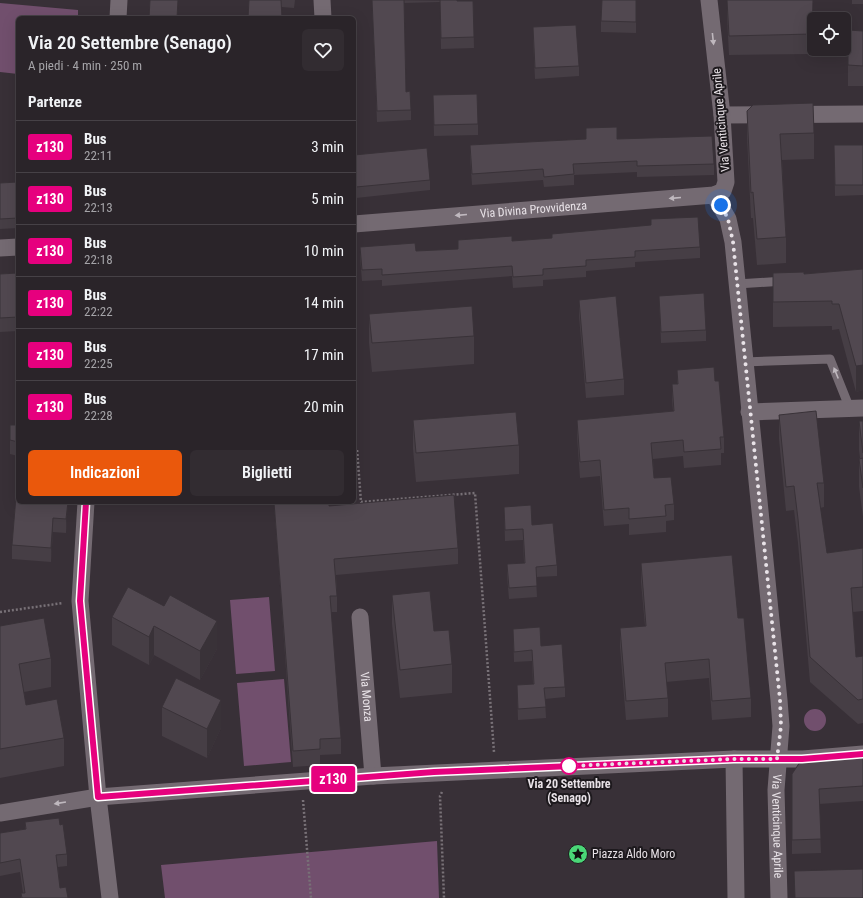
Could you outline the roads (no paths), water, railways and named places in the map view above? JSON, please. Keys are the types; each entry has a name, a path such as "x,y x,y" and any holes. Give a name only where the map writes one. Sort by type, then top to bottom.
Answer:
{"street":[{"path":"118,16 119,0"},
{"path":"322,0 323,16"},
{"name":"Via Venticinque Aprile","path":"709,0 722,115 726,182 723,191 714,195 728,219 733,242 749,412 780,700 781,726 777,759 779,898"},
{"path":"722,115 863,114"},
{"name":"Via Divina Provvidenza","path":"356,224 714,195"},
{"path":"0,248 16,247"},
{"path":"749,412 857,409"},
{"path":"86,504 80,601 98,797 110,898"},
{"name":"Via Monza","path":"360,617 373,776"},
{"path":"0,813 98,797 373,776 863,754"},
{"path":"734,759 736,898"}],"lane":[{"path":"737,284 792,281"},
{"path":"744,362 830,358 857,409"}],"place":[{"name":"Via 20 Settembre (Senago)","path":"569,766"},
{"name":"Piazza Aldo Moro","path":"578,854"}]}
